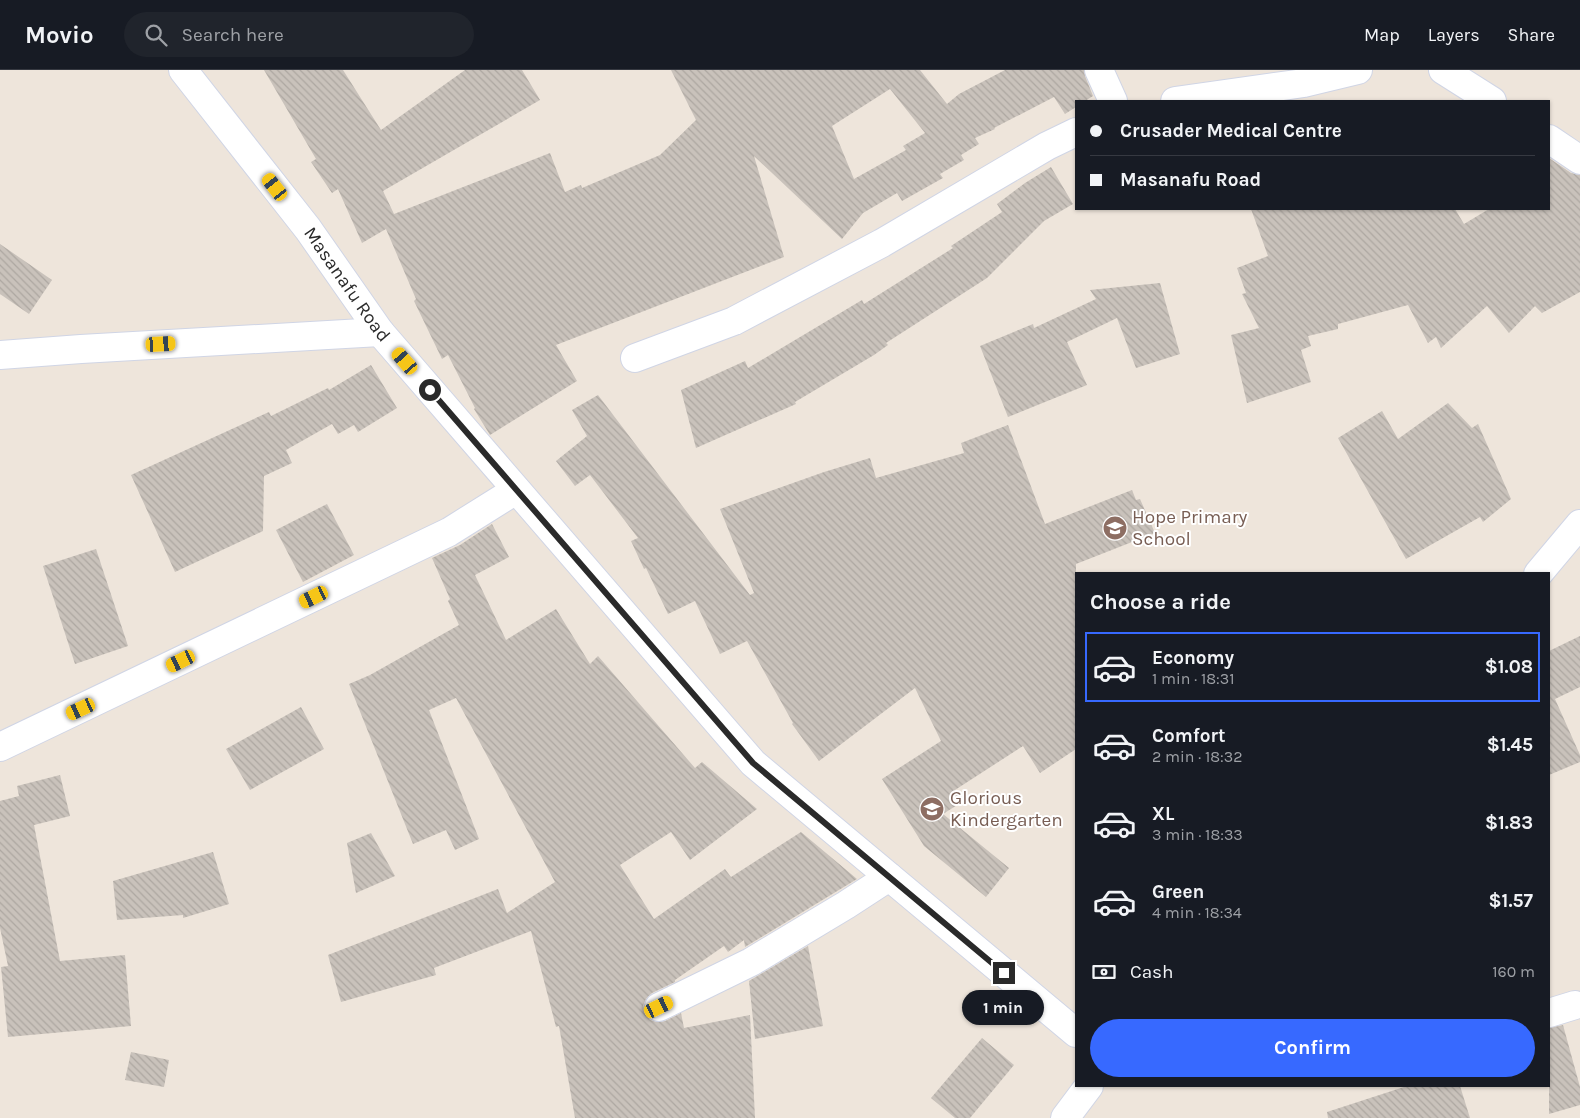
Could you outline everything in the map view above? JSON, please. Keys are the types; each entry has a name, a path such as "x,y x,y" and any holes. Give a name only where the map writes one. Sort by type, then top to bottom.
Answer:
{"street":[{"name":"Masanafu Road","path":"183,70 308,229 380,332 753,763 1075,1032"},
{"path":"1099,70 1113,100"},
{"path":"1181,100 1304,83 1358,70"},
{"path":"1443,70 1490,100"},
{"path":"635,358 742,316 882,243 1047,146 1075,132"},
{"path":"1550,140 1580,160"},
{"path":"0,355 380,332"},
{"path":"0,747 450,532 516,490"},
{"path":"1540,572 1580,524"},
{"path":"659,1007 751,962 889,877"},
{"path":"1550,1013 1576,1005"},
{"path":"1065,1118 1088,1087"}],"building":[{"path":"264,70 343,70 381,130 465,70 522,70 540,100 383,191 394,214 550,153 565,192 581,185 582,188 660,155 696,120 671,70 920,70 947,104 959,94 1005,70 1084,70 1093,96 1087,100 1075,100 1075,108 1065,114 1054,97 975,138 979,144 961,155 964,160 940,174 943,178 902,201 897,193 863,213 842,239 754,156 784,257 556,345 577,381 490,435 474,409 448,355 442,359 414,301 416,299 386,229 362,243 338,189 332,193 311,162 316,159","holes":["890,89 925,133 903,146 906,150 854,179 832,126"]},
{"path":"1550,159 1571,173 1580,175 1580,292 1542,313 1535,306 1509,333 1487,306 1441,348 1436,337 1428,343 1408,305 1338,324 1338,329 1308,336 1311,346 1301,350 1311,382 1247,403 1231,335 1259,328 1242,294 1246,293 1237,268 1268,256 1251,210 1456,210 1464,224 1487,210 1550,210"},
{"path":"1051,167 1073,204 1044,221 987,278 886,343 888,345 874,355 795,402 796,404 696,448 681,390 745,361 748,368 862,300 864,304 953,248 951,246 1002,212 997,204"},
{"path":"0,244 52,280 29,314 0,294"},
{"path":"1160,283 1180,354 1136,368 1117,318 1067,342 1087,385 1008,417 980,346 1033,324 1034,328 1096,299 1090,290"},
{"path":"371,365 397,408 358,432 354,425 338,434 332,424 286,450 292,463 264,476 263,531 175,572 131,475 269,412 271,416 328,388 329,390"},
{"path":"598,395 750,595 754,593 720,509 824,472 870,458 876,478 964,453 961,443 1008,425 1045,524 1132,490 1136,500 1140,499 1155,533 1076,564 1075,750 1040,773 1023,746 955,790 962,802 943,814 1009,868 986,897 924,846 882,779 941,741 915,688 819,761 792,724 747,641 720,654 695,601 668,614 631,541 638,538 590,475 575,486 556,461 587,436 572,410"},
{"path":"1448,403 1472,428 1478,424 1511,499 1483,522 1480,517 1406,559 1338,438 1382,411 1398,439"},
{"path":"327,504 354,555 303,582 276,530"},
{"path":"492,524 509,557 475,575 506,640 556,609 590,664 598,656 695,768 702,762 757,809 690,860 671,832 620,865 654,919 725,869 731,877 801,832 857,879 745,947 744,940 728,952 724,946 675,980 675,982 652,993 646,999 643,1006 645,1014 650,1020 657,1022 665,1021 681,1013 684,1028 750,1015 755,1118 575,1118 559,1026 556,1027 531,931 434,968 436,975 341,1002 328,955 498,889 507,913 555,882 456,698 429,710 479,839 455,850 446,830 413,844 349,684 370,675 459,625 432,558 460,545"},
{"path":"96,549 128,646 75,664 43,566"},
{"path":"1580,636 1580,687 1555,699 1580,755 1580,762 1550,775 1550,651"},
{"path":"301,707 324,749 250,790 226,749"},
{"path":"60,775 70,816 34,825 60,961 125,955 131,1026 8,1037 1,967 8,966 0,928 0,801 19,796 17,786"},
{"path":"371,833 395,876 356,893 347,843"},
{"path":"213,852 229,904 183,918 183,915 117,920 113,881"},
{"path":"808,946 823,1026 755,1039 749,981"},
{"path":"1563,1025 1580,1087 1580,1105 1549,1114 1550,1087 1550,1028"},
{"path":"982,1038 1014,1065 970,1118 955,1118 931,1098"},
{"path":"131,1052 169,1060 164,1087 125,1080"},
{"path":"1404,1087 1460,1087 1470,1118 1328,1118 1327,1112"}],"place":[{"name":"Hope Primary School","path":"1115,528"},
{"name":"Glorious Kindergarten","path":"932,809"}],"route":[{"path":"430,390 753,763 1004,973"}]}
